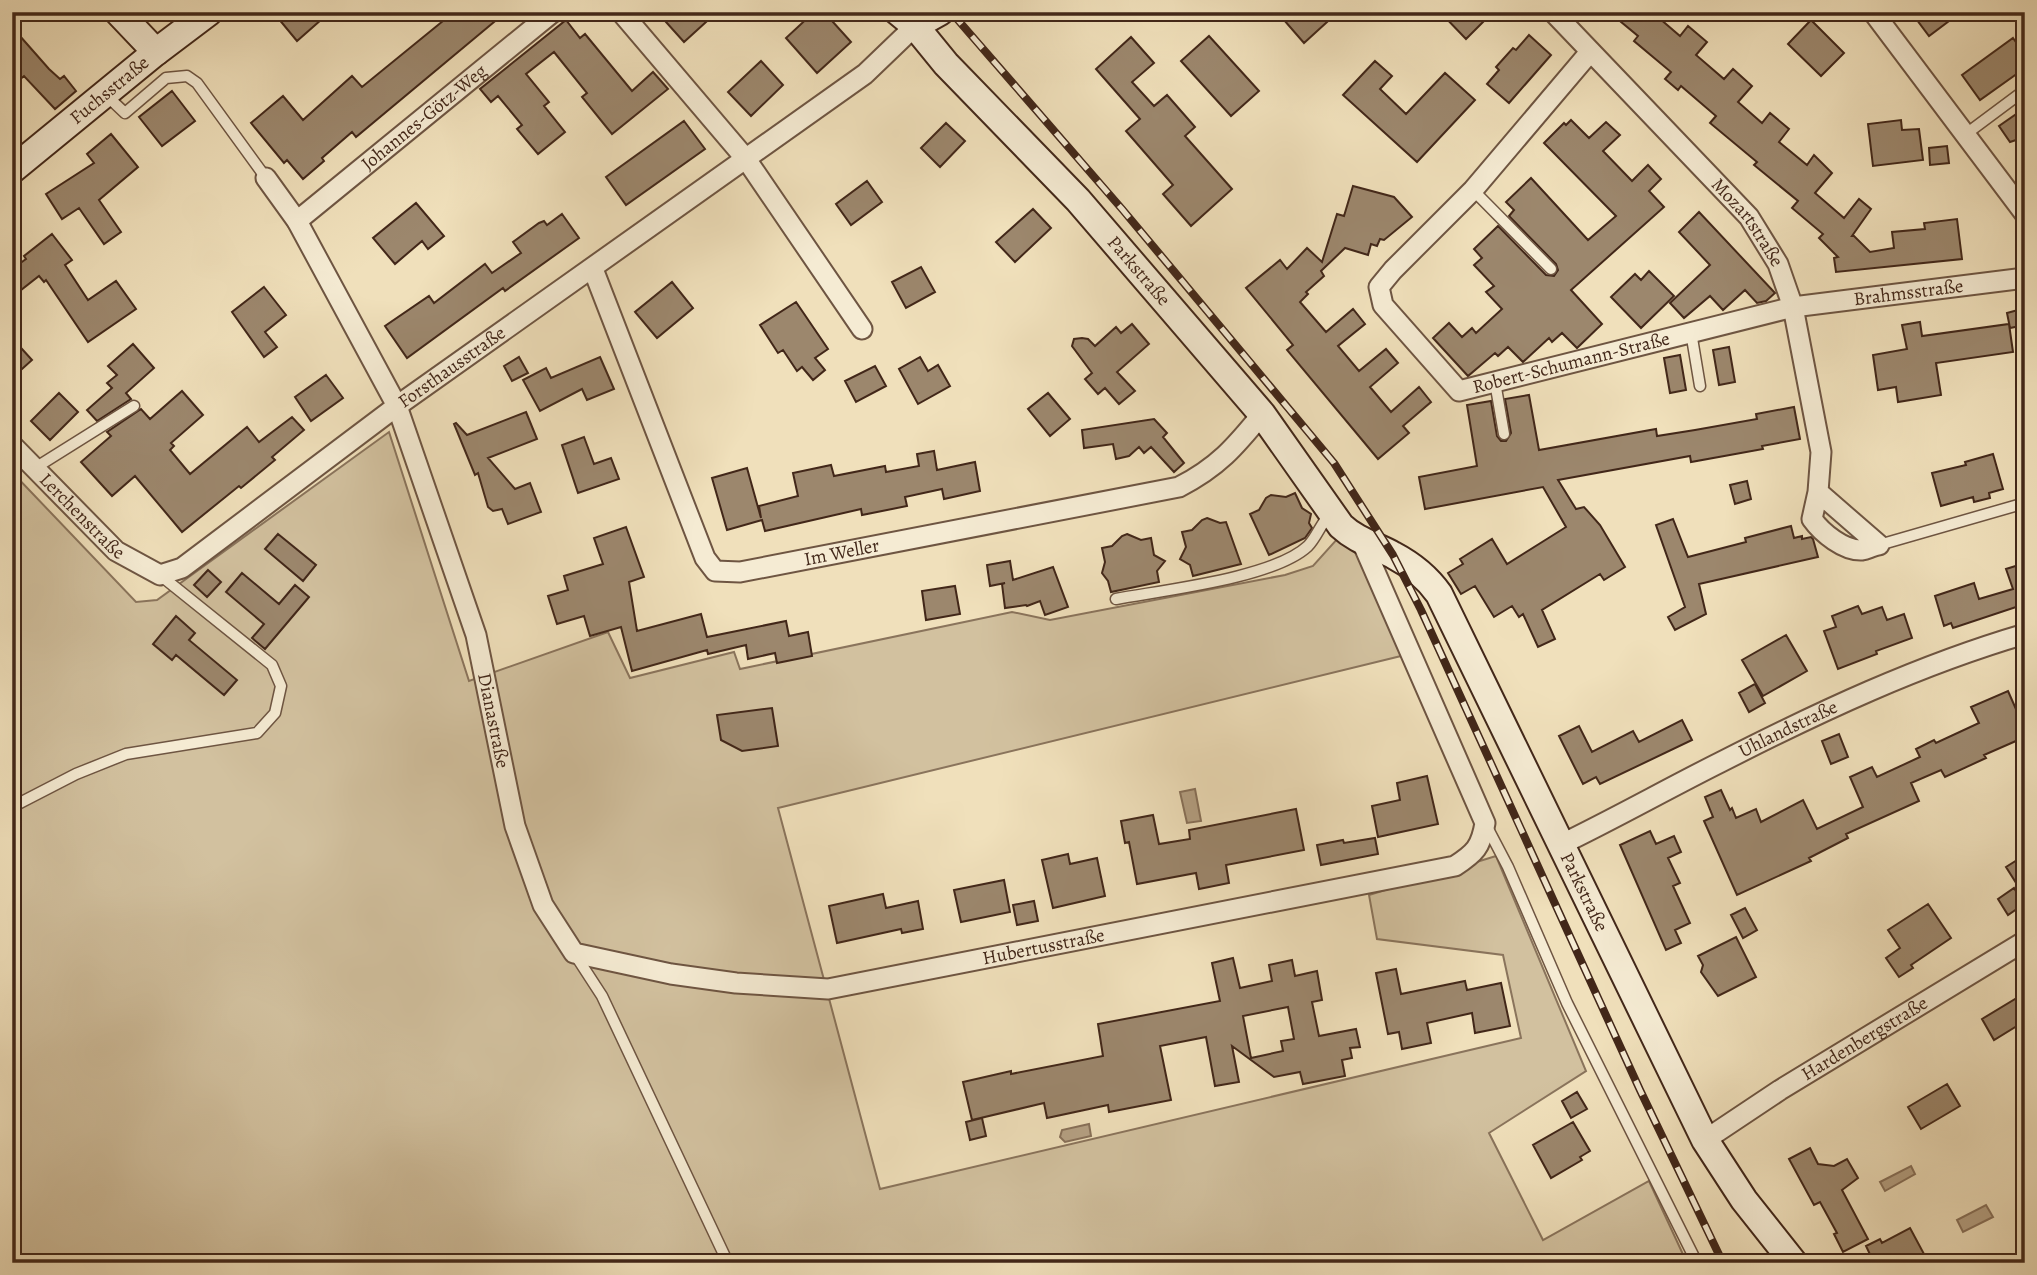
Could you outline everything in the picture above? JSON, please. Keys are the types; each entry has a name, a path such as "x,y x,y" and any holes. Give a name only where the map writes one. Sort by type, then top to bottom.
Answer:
{"street":[{"path":"118,12 156,52"},
{"name":"Fuchsstraße","path":"12,170 209,12"},
{"name":"Johannes-Götz-Weg","path":"297,220 553,12"},
{"path":"621,12 746,159 862,329"},
{"name":"Forsthausstraße","path":"160,575 182,568 397,406 865,74 906,19 940,12"},
{"name":"Mozartstraße","path":"1553,12 1749,217 1778,264 1793,307 1821,452 1818,492 1812,519 1817,527 1850,549 1862,550 1879,545"},
{"path":"1873,12 2025,214"},
{"name":"Parkstraße","path":"906,19 1078,200 1262,414 1341,526 1362,541 1393,555 1423,575 1439,594 1705,1140 1744,1200 1794,1263"},
{"name":"Robert-Schumann-Straße","path":"1590,52 1473,190 1379,287 1383,305 1459,391 1793,307"},
{"name":"Dianastraße","path":"265,178 297,220 397,406 477,635 515,826 543,905 574,953"},
{"name":"Im Weller","path":"593,269 705,558 715,572 740,572 1179,487 1203,474 1230,452 1262,414"},
{"name":"Brahmsstraße","path":"1793,307 2025,278"},
{"name":"Lerchenstraße","path":"12,444 116,551 160,575"},
{"path":"1818,492 1879,545"},
{"name":"Parkstraße","path":"1362,541 1485,823"},
{"name":"Uhlandstraße","path":"1560,845 1853,698 1940,662 2025,634"},
{"name":"Hubertusstraße","path":"574,953 671,974 736,983 828,989 1455,866 1472,855 1482,840 1485,823"},
{"name":"Hardenbergstraße","path":"1705,1140 1780,1090 2025,941"}],"lane":[{"path":"104,94 125,113 166,78 187,76 197,83 265,178"},
{"path":"1966,134 2025,90"},
{"path":"1473,190 1551,269"},
{"path":"1691,332 1700,386"},
{"path":"1495,382 1504,434"},
{"path":"35,467 134,406"},
{"path":"1879,545 2025,503"},
{"path":"1116,599 1245,575 1292,558 1310,545 1331,512"},
{"path":"12,807 76,774 126,754 257,733 275,713 281,686 272,665 160,575"},
{"path":"1485,823 1508,867 1567,1003 1697,1263"},
{"name":"Dianastraße","path":"574,953 602,996 728,1263"}],"shaded area":[{"path":"389,432 469,681 608,632 630,678 734,652 740,669 1012,612 1050,620 1285,575 1313,566 1338,538 1363,558 1401,656 778,808 880,1189 1521,1038 1503,955 1377,939 1369,895 1496,856 1586,1071 1489,1133 1543,1240 1649,1181 1687,1263 12,1263 12,472 136,602 157,600"},
{"path":"1195,789 1201,821 1187,823 1180,792"},
{"path":"1089,1124 1091,1136 1065,1142 1060,1137 1062,1130"},
{"path":"1911,1166 1915,1174 1885,1191 1880,1182"},
{"path":"1986,1205 1993,1217 1963,1232 1957,1220"}],"building":[{"path":"273,12 330,12 297,41"},
{"path":"454,12 506,12 356,137 352,132 303,179 287,160 284,163 251,123 283,96 303,120 352,76 362,87"},
{"path":"657,12 717,12 684,42"},
{"path":"814,12 824,12 851,42 817,73 786,38"},
{"path":"1277,12 1338,12 1304,43"},
{"path":"1440,12 1493,12 1466,39"},
{"path":"1609,12 1652,12 1680,36 1688,26 1707,42 1696,55 1724,79 1733,69 1752,86 1738,102 1762,123 1770,113 1789,129 1779,142 1807,165 1814,155 1832,173 1815,193 1844,218 1859,199 1871,209 1852,236 1870,252 1894,248 1892,232 1925,229 1924,223 1957,219 1962,259 1836,272 1834,258 1838,257 1819,238 1823,234 1792,208 1798,201 1754,165 1757,162 1710,123 1716,116 1681,86 1678,90 1665,79 1671,72 1634,41 1638,36"},
{"path":"1911,12 1961,12 1929,36"},
{"path":"566,20 580,38 585,34 632,91 653,72 668,89 612,134 582,97 587,93 554,52 526,74 549,102 544,106 565,132 538,154 517,129 522,125 498,96 491,102 480,89"},
{"path":"1811,20 1844,53 1821,76 1788,44"},
{"path":"12,27 49,69 60,79 64,76 76,91 55,109 24,76 12,86"},
{"path":"1529,35 1551,55 1509,103 1487,84 1499,70 1496,67"},
{"path":"1209,36 1259,91 1231,116 1181,61"},
{"path":"1131,37 1154,63 1132,82 1154,106 1167,95 1195,127 1185,136 1232,189 1191,226 1163,194 1173,185 1126,131 1140,119 1096,69"},
{"path":"2013,38 2025,55 2025,68 1980,100 1962,75"},
{"path":"761,61 783,85 751,116 728,92"},
{"path":"1375,61 1392,76 1380,89 1406,114 1445,73 1475,100 1417,162 1343,95"},
{"path":"172,91 195,121 162,146 139,117"},
{"path":"2025,108 2025,137 2010,142 1999,126"},
{"path":"1571,120 1589,138 1606,122 1620,135 1603,151 1632,181 1648,165 1661,179 1649,191 1664,207 1571,290 1602,324 1577,348 1562,333 1552,342 1549,338 1523,362 1508,347 1498,356 1495,353 1468,376 1433,338 1449,323 1462,337 1472,328 1476,333 1502,309 1486,292 1494,286 1474,265 1482,258 1474,249 1498,226 1546,275 1554,276 1558,270 1556,264 1509,216 1514,210 1506,202 1531,178 1588,240 1616,216 1544,143 1564,123 1566,125"},
{"path":"1901,120 1902,130 1919,129 1923,160 1873,166 1868,124"},
{"path":"684,121 705,149 626,205 606,177"},
{"path":"946,123 965,141 940,167 921,148"},
{"path":"111,134 138,167 99,200 121,232 104,244 79,208 62,219 46,194 94,163 87,154"},
{"path":"1947,146 1949,163 1930,165 1929,148"},
{"path":"867,181 882,202 851,225 836,204"},
{"path":"1353,186 1394,197 1412,217 1384,240 1380,239 1377,246 1371,244 1368,255 1345,248 1321,271 1324,276 1306,292 1308,294 1300,302 1326,332 1353,309 1365,324 1338,346 1359,371 1386,349 1398,363 1370,387 1391,412 1419,387 1431,402 1403,426 1409,433 1378,459 1287,350 1293,345 1246,288 1280,260 1287,269 1307,248 1322,262 1337,214 1344,216"},
{"path":"416,203 444,236 428,249 422,241 395,264 373,238"},
{"path":"1033,209 1051,228 1015,262 996,242"},
{"path":"1699,212 1775,293 1766,301 1757,303 1745,290 1723,310 1710,296 1684,318 1670,303 1710,265 1679,232"},
{"path":"562,214 579,238 505,291 503,288 407,358 385,326 429,296 434,303 485,264 492,273 521,253 513,242 539,223 544,221 547,225"},
{"path":"52,234 72,260 65,265 88,300 116,281 136,309 88,342 46,280 44,282 39,276 21,290 12,278 12,269"},
{"path":"921,267 935,292 906,308 892,282"},
{"path":"1649,271 1674,296 1641,328 1611,297 1635,274 1641,280"},
{"path":"672,282 693,308 657,338 635,312"},
{"path":"264,287 286,315 265,332 277,347 264,357 232,312"},
{"path":"796,302 828,349 815,358 825,370 813,380 802,367 797,371 783,350 778,353 760,325"},
{"path":"2025,308 2025,325 2010,328 2007,313"},
{"path":"1920,322 1922,336 2009,324 2013,352 1936,363 1941,395 1898,402 1896,387 1878,390 1873,355 1907,349 1902,325"},
{"path":"1132,324 1149,344 1117,372 1135,391 1119,404 1105,388 1098,394 1085,379 1092,373 1072,346 1074,339 1082,338 1088,339 1095,346 1116,327 1121,333"},
{"path":"12,338 32,360 12,378"},
{"path":"133,344 154,368 126,393 131,399 97,421 87,410 112,388 107,383 117,375 108,366"},
{"path":"1729,347 1735,382 1719,385 1713,350"},
{"path":"1680,355 1686,390 1670,393 1664,358"},
{"path":"519,357 528,373 512,381 504,366"},
{"path":"600,357 614,389 587,400 582,389 540,411 523,380 546,368 551,378"},
{"path":"920,357 928,371 938,365 950,386 918,404 899,369"},
{"path":"875,366 886,386 856,402 845,381"},
{"path":"326,375 343,398 311,421 295,397"},
{"path":"182,391 203,415 171,443 174,446 170,450 190,474 247,427 259,442 292,417 304,430 272,457 275,460 182,532 135,476 112,496 81,462 111,436 107,432 141,409 150,419"},
{"path":"59,393 78,412 50,440 31,421"},
{"path":"1048,393 1070,419 1050,436 1028,409"},
{"path":"1529,395 1539,450 1656,429 1657,436 1695,430 1757,419 1756,414 1794,407 1800,439 1762,446 1763,449 1691,462 1690,456 1558,480 1576,509 1584,507 1600,525 1625,567 1604,580 1600,574 1542,610 1555,639 1538,647 1523,614 1519,617 1512,606 1494,617 1475,586 1461,594 1448,573 1463,564 1460,559 1492,539 1507,564 1566,527 1543,487 1425,509 1419,477 1477,466 1467,405 1491,401 1497,436 1501,441 1506,441 1511,433 1505,399"},
{"path":"526,412 537,439 488,458 515,489 530,483 541,512 508,524 502,509 493,511 488,507 478,473 475,475 454,424 467,435"},
{"path":"1154,419 1167,433 1163,437 1184,463 1174,472 1151,447 1144,453 1139,447 1129,456 1116,459 1113,444 1084,448 1082,430"},
{"path":"584,437 594,464 611,458 619,479 578,493 562,445"},
{"path":"934,451 937,470 975,462 980,491 944,499 942,489 905,497 907,506 862,515 861,509 765,531 762,520 727,530 712,478 747,468 761,518 759,506 798,496 793,473 831,465 834,476 885,466 886,472 919,466 917,454"},
{"path":"1993,454 2003,489 1989,493 1990,498 1974,502 1973,497 1941,506 1932,473 1966,465 1965,462"},
{"path":"1747,481 1751,499 1735,504 1730,485"},
{"path":"1295,493 1302,508 1311,514 1309,523 1312,528 1305,538 1269,555 1250,514 1259,510 1271,495 1286,497"},
{"path":"1207,518 1220,523 1226,522 1241,564 1193,576 1190,565 1180,559 1186,547 1182,532 1192,530"},
{"path":"1673,519 1688,557 1746,542 1745,538 1791,526 1794,538 1802,536 1802,539 1813,539 1818,557 1699,584 1706,614 1675,630 1668,617 1685,607 1656,525"},
{"path":"626,527 644,577 629,582 637,631 701,614 707,637 786,621 789,636 808,632 812,656 777,663 775,653 748,659 746,645 708,654 707,650 632,671 621,627 590,636 584,616 557,624 548,596 568,590 564,576 603,564 594,538"},
{"path":"278,534 316,565 303,581 265,549"},
{"path":"1127,534 1141,540 1151,538 1154,555 1165,561 1157,571 1159,582 1111,592 1102,573 1105,562 1102,548 1112,546"},
{"path":"1010,561 1013,580 1053,567 1068,607 1045,615 1040,601 1027,606 1005,608 1002,584 1005,583 990,586 987,565"},
{"path":"2025,563 2025,614 2022,614 2019,606 1953,628 1951,623 1944,626 1935,596 1974,583 1979,599 2013,589 2006,569"},
{"path":"208,570 221,582 207,597 194,585"},
{"path":"242,573 279,604 295,585 309,597 265,649 252,638 264,624 226,592"},
{"path":"955,586 960,614 926,620 922,591"},
{"path":"1858,606 1862,614 1882,607 1887,620 1904,614 1912,638 1838,669 1824,631 1836,627 1832,616"},
{"path":"176,616 195,633 189,640 237,680 224,695 176,655 172,660 153,644"},
{"path":"1786,635 1807,671 1763,696 1742,660"},
{"path":"1755,684 1765,703 1749,712 1739,693"},
{"path":"2008,691 2019,716 2025,714 2025,737 1984,755 1986,758 1945,777 1941,770 1911,783 1919,801 1846,834 1848,838 1809,858 1811,861 1737,895 1704,821 1713,817 1705,797 1721,790 1736,818 1756,809 1761,822 1803,800 1817,829 1863,807 1850,777 1872,767 1877,777 1920,757 1916,749 1979,723 1971,707"},
{"path":"772,708 778,746 742,751 721,740 717,715"},
{"path":"1682,720 1692,740 1600,784 1596,777 1583,784 1559,736 1579,726 1592,752 1633,731 1639,742"},
{"path":"1839,734 1848,757 1831,764 1822,741"},
{"path":"1427,776 1438,824 1378,837 1372,806 1400,800 1397,783"},
{"path":"1296,809 1304,850 1226,865 1229,883 1199,889 1196,873 1137,884 1129,842 1125,843 1121,821 1153,815 1159,844 1190,839 1189,830"},
{"path":"1650,831 1656,844 1674,836 1681,852 1668,858 1680,883 1673,886 1690,923 1675,930 1681,943 1666,950 1620,845"},
{"path":"1375,838 1378,854 1321,865 1317,845"},
{"path":"1068,854 1070,864 1097,858 1105,896 1053,908 1042,860"},
{"path":"2025,855 2025,897 2006,867"},
{"path":"1004,880 1010,912 961,922 954,890"},
{"path":"2014,888 2024,904 2008,915 1998,899"},
{"path":"883,894 886,908 918,901 923,929 902,933 901,929 837,943 829,906"},
{"path":"1034,901 1038,921 1017,925 1013,905"},
{"path":"1928,904 1951,938 1911,965 1913,968 1899,977 1886,958 1900,948 1888,930"},
{"path":"1745,908 1757,930 1743,938 1731,915"},
{"path":"1736,937 1756,977 1718,996 1701,972 1703,965 1698,956"},
{"path":"1233,958 1240,988 1272,981 1269,965 1292,960 1295,976 1317,971 1322,1000 1312,1002 1319,1036 1356,1029 1360,1047 1350,1048 1352,1058 1342,1060 1345,1076 1303,1084 1300,1072 1274,1077 1232,1046 1239,1082 1215,1086 1206,1037 1160,1046 1171,1100 1109,1112 1108,1105 1047,1118 1044,1103 972,1120 963,1082 1103,1056 1098,1024 1220,1001 1212,963","holes":["1288,1007 1294,1039 1281,1041 1283,1051 1251,1058 1243,1016"]},
{"path":"1396,969 1401,994 1465,981 1467,990 1501,983 1510,1026 1475,1033 1472,1013 1427,1023 1431,1043 1402,1049 1399,1032 1388,1034 1376,973"},
{"path":"2025,993 2025,1021 1994,1040 1982,1019"},
{"path":"1947,1084 1960,1106 1921,1129 1908,1107"},
{"path":"1577,1092 1587,1109 1571,1118 1562,1101"},
{"path":"982,1118 986,1136 970,1140 966,1122"},
{"path":"1573,1122 1590,1151 1580,1157 1582,1160 1551,1178 1533,1145"},
{"path":"1810,1148 1818,1164 1834,1166 1847,1159 1858,1178 1842,1190 1868,1239 1843,1252 1834,1234 1837,1233 1820,1202 1814,1205 1789,1159"},
{"path":"1910,1228 1924,1254 1907,1263 1874,1263 1866,1246 1880,1239 1882,1243"}],"railway":[{"path":"951,12 1122,209 1334,463 1393,555 1421,610 1640,1090 1723,1263"}]}
